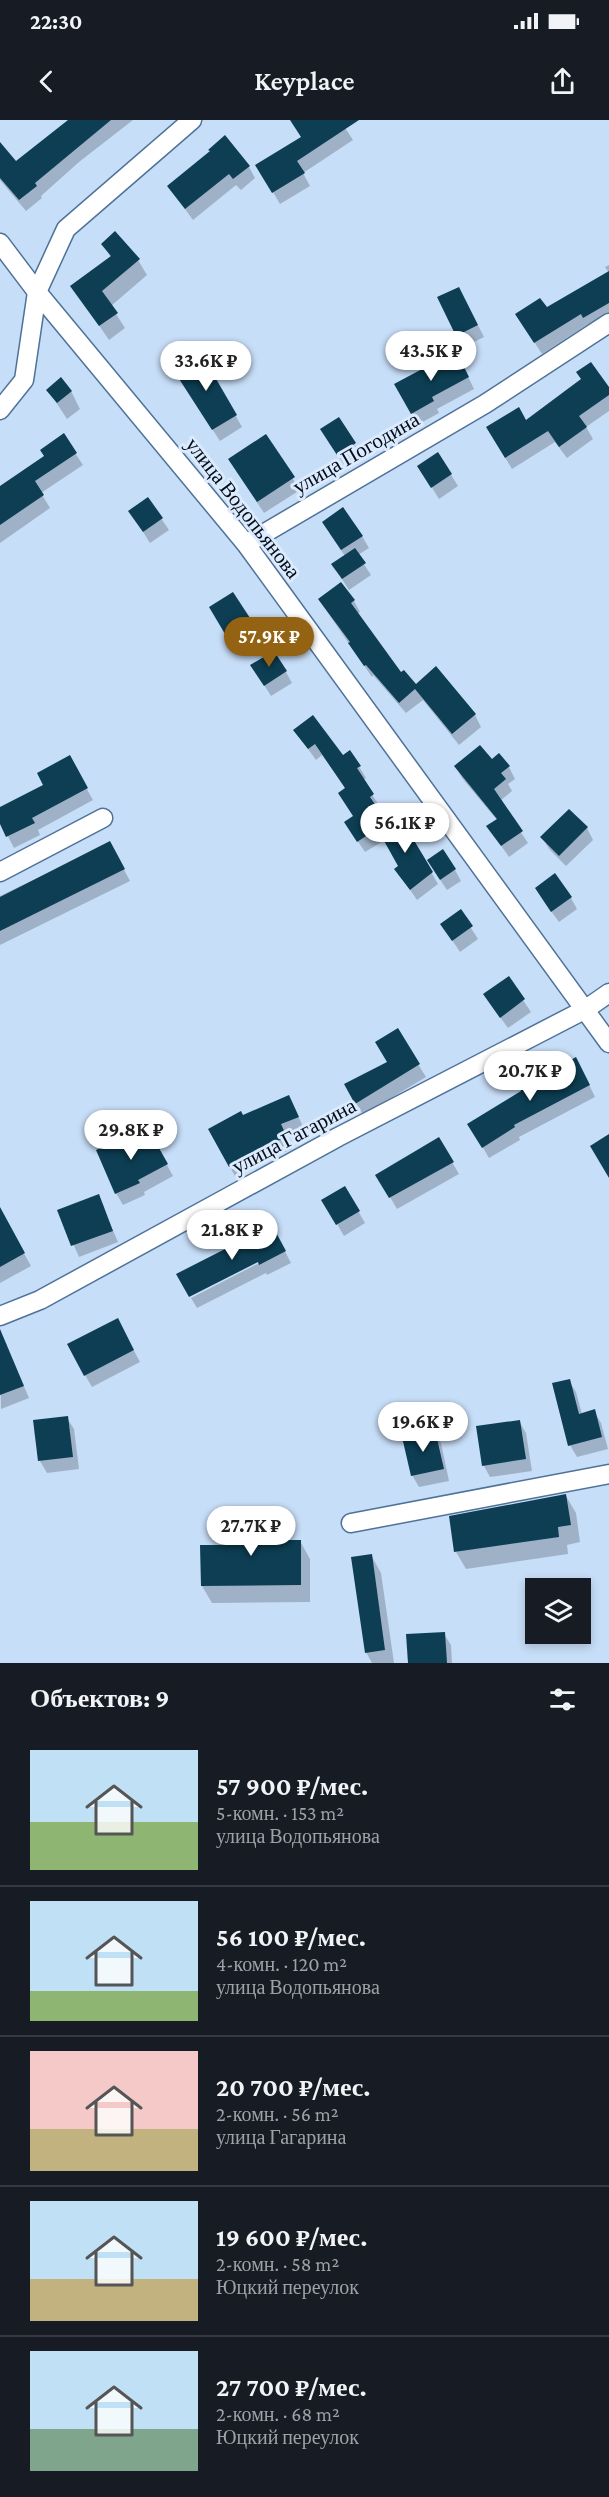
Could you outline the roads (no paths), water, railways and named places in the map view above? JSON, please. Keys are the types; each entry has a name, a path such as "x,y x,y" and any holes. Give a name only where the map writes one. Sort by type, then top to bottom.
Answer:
{"street":[{"path":"0,410 24,380 37,292 66,229 192,120"},
{"name":"улица Водопьянова","path":"0,243 37,292 246,544 609,1043"},
{"name":"улица Погодина","path":"246,544 485,404 609,323"},
{"path":"0,872 102,819"},
{"name":"улица Гагарина","path":"0,1316 40,1300 338,1137 586,1009 609,993"},
{"path":"351,1522 609,1474"}]}
